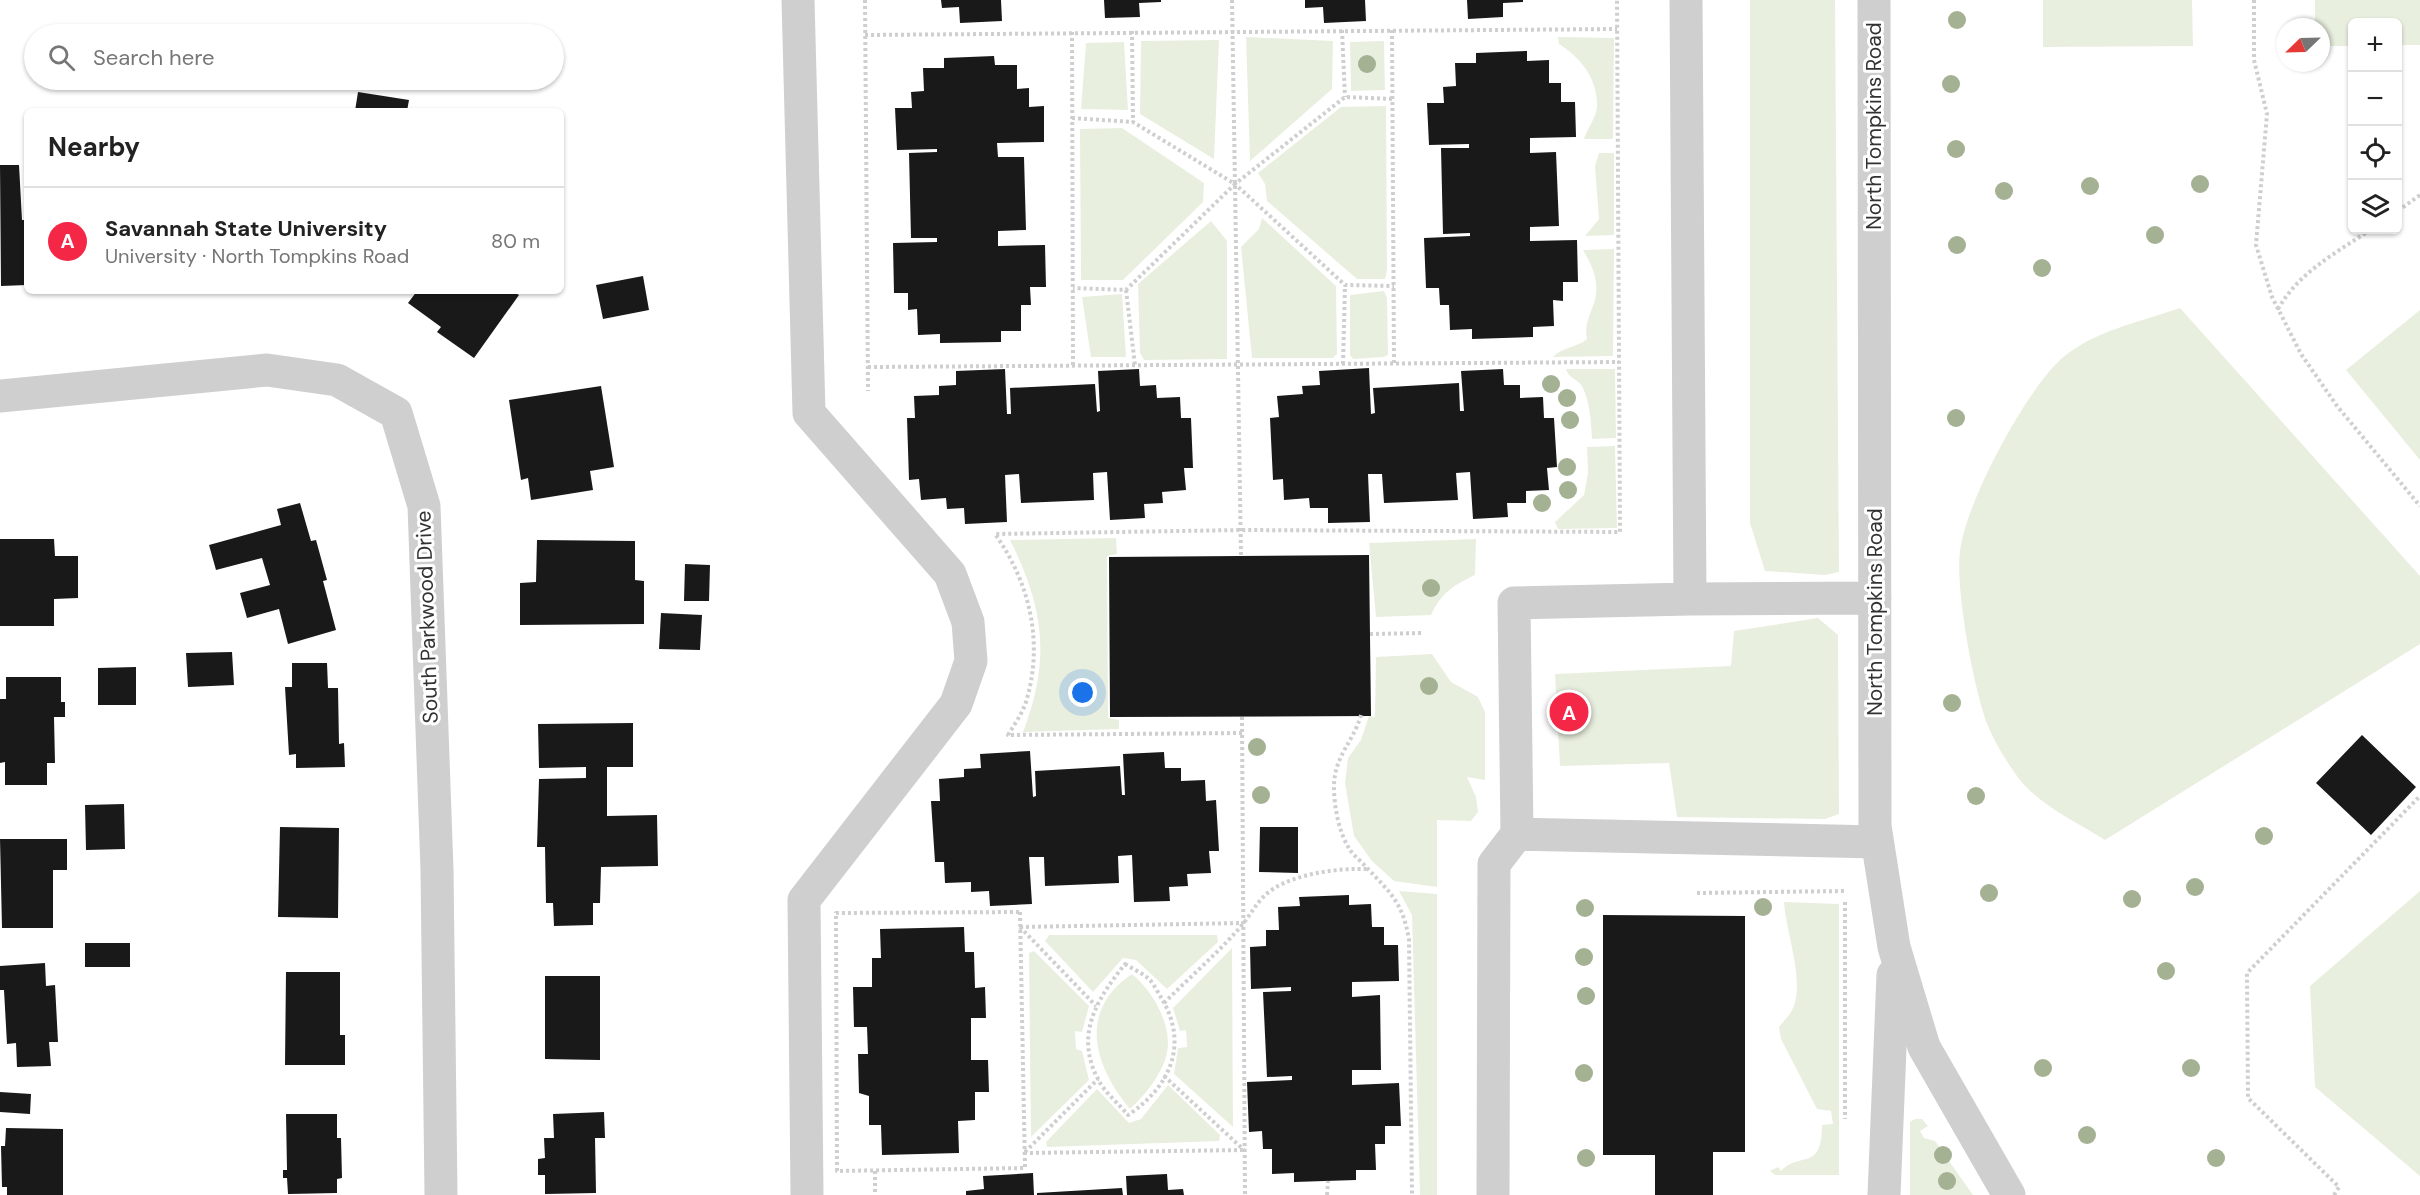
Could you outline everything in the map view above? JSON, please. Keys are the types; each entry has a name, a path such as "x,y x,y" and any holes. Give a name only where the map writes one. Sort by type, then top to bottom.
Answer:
{"street":[{"path":"798,0 809,413 950,574 968,622 971,661 956,704 804,900 807,1195"},
{"path":"1686,0 1690,599"},
{"name":"North Tompkins Road","path":"1874,0 1875,825 1894,947 1924,1047 2009,1195"},
{"name":"South Parkwood Drive","path":"0,396 267,370 337,380 396,413 424,506 437,870 441,1195"},
{"path":"1493,1195 1494,864 1517,834 1514,603 1875,598"},
{"path":"1517,834 1877,842"},
{"path":"1884,1195 1894,947"}],"path":[{"path":"865,0 868,391"},
{"path":"1232,0 1241,556"},
{"path":"1242,733 1008,735 1025,705 1034,668 1033,632 1025,586 1013,559 995,534 1241,530 1620,532 1617,0"},
{"path":"2254,0 2254,60 2267,114 2256,245 2278,309 2301,354 2337,406 2420,506"},
{"path":"866,35 1617,28"},
{"path":"1342,30 1345,97"},
{"path":"1392,30 1394,364"},
{"path":"1132,31 1133,122"},
{"path":"1072,32 1073,366"},
{"path":"1072,288 1126,290 1235,184 1345,97 1392,99"},
{"path":"1072,118 1133,122 1235,184 1345,285 1394,286"},
{"path":"2402,208 2420,195"},
{"path":"2278,309 2289,289 2304,275 2364,234"},
{"path":"1343,364 1345,285"},
{"path":"1126,290 1135,365"},
{"path":"868,367 1619,362"},
{"path":"1370,634 1423,633"},
{"path":"1361,715 1356,734 1340,754 1334,787 1338,823 1350,850 1393,893 1405,915 1409,940 1412,1195"},
{"path":"1242,717 1247,1194"},
{"path":"2334,1195 2339,1187 2248,1098 2247,973 2420,796"},
{"path":"1164,1003 1243,923 1256,904 1274,888 1318,873 1342,868 1368,869"},
{"path":"1697,893 1845,890 1845,1125"},
{"path":"836,912 1020,912 1020,927 1024,1168 837,1171 836,912"},
{"path":"1020,927 1243,923"},
{"path":"1020,927 1096,1006"},
{"path":"1125,964 1150,980 1164,1003 1177,1040 1164,1076 1150,1100 1128,1115 1098,1079 1089,1052 1090,1020 1096,1006 1101,994 1125,964"},
{"path":"1164,1076 1245,1150"},
{"path":"1024,1153 1098,1079"},
{"path":"1024,1153 1245,1150"},
{"path":"875,1171 875,1195"},
{"path":"1328,1181 1328,1195"}],"green space":[{"path":"1750,0 1835,0 1839,572 1825,575 1765,571 1750,523"},
{"path":"2043,0 2192,0 2193,46 2043,47"},
{"path":"2315,0 2420,0 2420,45 2402,45 2402,18 2348,18 2348,46 2330,46 2330,18 2315,18"},
{"path":"1246,37 1333,41 1332,89 1250,161"},
{"path":"1558,37 1614,38 1613,139 1584,139 1597,107 1595,87 1587,70 1559,44"},
{"path":"1219,40 1214,159 1140,114 1141,41"},
{"path":"1384,41 1385,90 1351,91 1350,42"},
{"path":"1124,42 1128,110 1081,109 1086,43"},
{"path":"1386,106 1387,271 1385,279 1357,279 1267,201 1265,184 1258,173 1341,107"},
{"path":"1122,128 1204,183 1203,202 1123,280 1081,280 1080,129"},
{"path":"1599,153 1614,153 1614,235 1585,236 1599,219 1595,166"},
{"path":"1262,218 1336,286 1337,354 1333,358 1252,358 1241,247 1259,229"},
{"path":"1211,221 1227,241 1227,359 1144,360 1140,353 1138,284"},
{"path":"1614,249 1613,356 1553,357 1587,339 1586,327 1595,300 1596,282 1583,250"},
{"path":"1384,291 1387,298 1388,355 1353,359 1350,355 1350,295"},
{"path":"1122,294 1126,357 1091,357 1082,297"},
{"path":"2180,308 2420,576 2420,644 2105,840 2038,798 2020,780 1994,740 1977,689 1967,639 1960,589 1960,551 1973,505 1999,450 2030,397 2060,360 2101,334"},
{"path":"2420,310 2420,460 2346,370"},
{"path":"1566,369 1615,369 1616,438 1592,439 1590,412 1585,392"},
{"path":"1615,446 1617,528 1558,529 1555,522 1584,495 1588,473 1587,447"},
{"path":"1116,538 1117,554 1107,556 1108,718 1119,720 1119,729 1023,732 1038,681 1040,634 1030,588 1010,540"},
{"path":"1476,539 1475,575 1449,590 1431,615 1376,617 1369,543"},
{"path":"1818,618 1838,635 1839,814 1825,819 1677,817 1669,763 1560,766 1555,674 1731,666 1734,631"},
{"path":"1432,654 1451,682 1478,697 1485,712 1485,780 1467,777 1476,797 1478,812 1471,821 1437,820 1437,887 1394,881 1372,861 1354,836 1345,783 1348,758 1361,740 1369,716 1375,717 1376,657"},
{"path":"1399,891 1437,894 1437,1195 1420,1195 1412,915"},
{"path":"2420,891 2420,1176 2315,1087 2310,986"},
{"path":"1784,902 1839,904 1839,1175 1775,1175 1770,1171 1778,1167 1781,1171 1788,1165 1814,1155 1821,1140 1822,1125 1833,1124 1831,1111 1817,1109 1781,1039 1779,1027 1793,1008 1797,984"},
{"path":"1049,935 1217,935 1218,942 1167,989 1136,960 1123,958 1093,992 1045,941"},
{"path":"1232,948 1233,1127 1174,1074 1178,1048 1187,1047 1186,1030 1180,1031 1173,1008"},
{"path":"1034,951 1089,1006 1082,1032 1075,1031 1076,1049 1082,1051 1089,1080 1031,1137 1029,953"},
{"path":"1132,974 1148,991 1161,1013 1168,1036 1168,1048 1155,1080 1130,1109 1107,1075 1100,1057 1097,1039 1098,1022 1103,1005 1115,989"},
{"path":"1168,1085 1220,1135 1219,1141 1047,1147 1046,1142 1097,1089 1129,1123 1141,1119"},
{"path":"1922,1119 1928,1126 1920,1131 1924,1138 1935,1141 1973,1195 1910,1195 1910,1122"}],"building":[{"path":"941,0 1001,0 1002,21 960,23 959,7 942,8"},
{"path":"1104,0 1161,0 1161,2 1139,3 1140,17 1105,18"},
{"path":"1305,0 1365,0 1366,21 1324,23 1323,7 1305,8"},
{"path":"1467,0 1523,0 1523,2 1503,3 1503,17 1468,19"},
{"path":"1527,51 1527,61 1549,60 1549,83 1561,83 1561,102 1575,102 1576,137 1530,138 1530,153 1556,152 1559,226 1530,227 1530,241 1577,240 1578,282 1563,282 1563,301 1553,300 1554,326 1533,327 1533,337 1472,339 1472,329 1450,330 1449,305 1440,305 1439,288 1426,288 1424,238 1470,236 1470,233 1443,234 1441,148 1469,148 1469,144 1429,145 1427,103 1444,103 1443,87 1456,86 1455,63 1476,63 1476,53"},
{"path":"994,56 995,65 1017,65 1017,89 1029,88 1029,107 1044,106 1044,142 997,143 998,157 1024,157 1026,230 998,231 998,246 1045,245 1046,287 1030,287 1031,305 1021,305 1021,331 1001,331 1001,342 940,343 940,334 918,335 917,309 908,310 908,293 894,293 893,243 937,242 937,238 911,238 909,153 937,152 937,149 897,150 895,108 912,108 911,92 924,91 923,68 944,68 944,58"},
{"path":"358,92 409,100 408,108 355,108"},
{"path":"0,165 19,165 22,220 24,220 24,285 1,286"},
{"path":"643,276 649,310 603,319 596,285"},
{"path":"415,294 519,295 474,358 437,332 441,327 408,303"},
{"path":"1369,368 1371,414 1375,413 1373,388 1459,383 1460,411 1464,411 1461,371 1503,369 1504,385 1520,385 1520,398 1543,397 1544,418 1554,418 1557,467 1547,468 1549,490 1526,491 1526,503 1507,503 1508,517 1473,519 1470,472 1456,473 1458,500 1384,503 1382,474 1368,474 1370,522 1328,523 1328,508 1310,508 1309,498 1284,500 1283,479 1273,480 1270,418 1279,417 1277,396 1303,394 1302,386 1320,385 1319,371"},
{"path":"1005,369 1007,414 1011,414 1010,388 1095,384 1097,412 1100,411 1098,371 1139,369 1140,386 1156,385 1157,398 1180,397 1181,418 1191,418 1193,468 1184,468 1186,490 1162,492 1163,503 1144,504 1145,518 1110,520 1107,472 1093,473 1094,500 1021,503 1019,474 1005,475 1007,522 965,524 964,508 947,509 946,498 921,500 919,479 909,480 907,418 915,418 914,396 939,395 939,386 956,385 956,371"},
{"path":"601,386 614,467 590,471 593,490 531,500 528,478 521,480 509,400"},
{"path":"300,503 311,541 316,540 327,580 323,581 336,630 288,644 279,609 247,618 240,593 270,585 262,558 216,570 209,545 281,525 277,509"},
{"path":"0,539 54,539 55,556 78,556 78,598 54,599 54,626 0,626"},
{"path":"537,540 635,541 635,580 644,581 644,624 520,625 520,583 536,582"},
{"path":"1369,555 1371,716 1110,717 1109,557"},
{"path":"685,564 710,565 709,601 684,601"},
{"path":"661,613 702,615 700,650 659,649"},
{"path":"232,652 234,685 188,687 186,653"},
{"path":"292,663 327,663 328,688 338,688 339,744 344,743 345,767 296,768 296,754 289,755 285,687 292,687"},
{"path":"136,667 136,705 98,705 98,668"},
{"path":"6,677 61,677 61,702 65,702 65,717 54,717 55,763 47,763 47,785 5,785 5,762 0,763 0,699 6,699"},
{"path":"633,723 633,767 607,767 607,816 657,815 658,866 601,867 600,903 593,903 593,925 554,926 553,903 546,903 545,847 537,847 539,779 586,778 586,767 539,768 538,724"},
{"path":"2362,735 2416,787 2371,835 2316,783"},
{"path":"1030,751 1033,797 1036,796 1035,771 1120,766 1122,795 1125,795 1123,754 1164,752 1165,768 1181,768 1181,781 1205,780 1206,801 1216,800 1219,851 1209,851 1211,873 1187,874 1188,886 1169,887 1170,901 1134,902 1132,855 1118,856 1119,883 1045,886 1044,857 1029,857 1032,904 990,906 989,891 971,892 971,882 945,883 944,862 935,862 931,801 940,801 939,779 964,777 964,769 981,768 980,754"},
{"path":"124,804 125,849 86,850 85,805"},
{"path":"280,827 339,828 338,918 278,917"},
{"path":"1260,827 1298,827 1298,873 1259,872"},
{"path":"0,839 67,839 67,870 53,870 53,928 2,928"},
{"path":"1349,895 1349,905 1371,904 1372,927 1384,927 1384,945 1398,945 1399,981 1352,982 1352,997 1380,995 1381,1070 1352,1070 1352,1085 1399,1083 1401,1126 1385,1126 1385,1144 1375,1144 1376,1170 1356,1170 1356,1180 1294,1182 1294,1173 1272,1174 1272,1149 1263,1149 1262,1131 1249,1132 1247,1082 1292,1080 1292,1076 1267,1077 1263,992 1291,991 1291,987 1251,989 1250,947 1266,946 1266,930 1279,930 1278,907 1300,906 1299,897"},
{"path":"1603,915 1745,916 1745,1152 1713,1152 1713,1195 1655,1195 1655,1155 1603,1155"},
{"path":"964,927 965,952 974,952 975,988 985,987 986,1018 971,1018 971,1060 988,1060 989,1092 975,1092 975,1120 958,1121 959,1153 882,1155 881,1125 869,1125 869,1096 859,1093 858,1054 868,1054 867,1027 854,1027 853,987 872,987 872,958 881,958 880,929"},
{"path":"85,943 130,943 130,967 85,967"},
{"path":"45,963 46,986 55,985 58,1042 49,1042 51,1066 17,1067 16,1043 7,1044 4,990 0,990 0,966"},
{"path":"286,972 340,972 340,1035 345,1035 345,1065 285,1065"},
{"path":"545,976 600,976 600,1060 545,1059"},
{"path":"0,1092 31,1094 30,1114 0,1112"},
{"path":"604,1112 605,1138 595,1138 596,1193 545,1194 545,1175 538,1175 538,1159 545,1158 544,1138 554,1138 553,1114"},
{"path":"286,1114 337,1114 337,1138 341,1138 342,1178 337,1179 337,1193 288,1194 287,1178 283,1178 283,1170 287,1170"},
{"path":"6,1128 63,1129 63,1195 7,1195 7,1187 2,1187 1,1146 5,1146"},
{"path":"1033,1173 1034,1195 966,1195 966,1191 984,1189 983,1176"},
{"path":"1167,1174 1168,1190 1183,1189 1184,1195 1127,1195 1126,1176"},
{"path":"1122,1188 1123,1195 1037,1195 1037,1193"}],"place":[{"name":"Savannah State University","path":"1569,712"}]}
